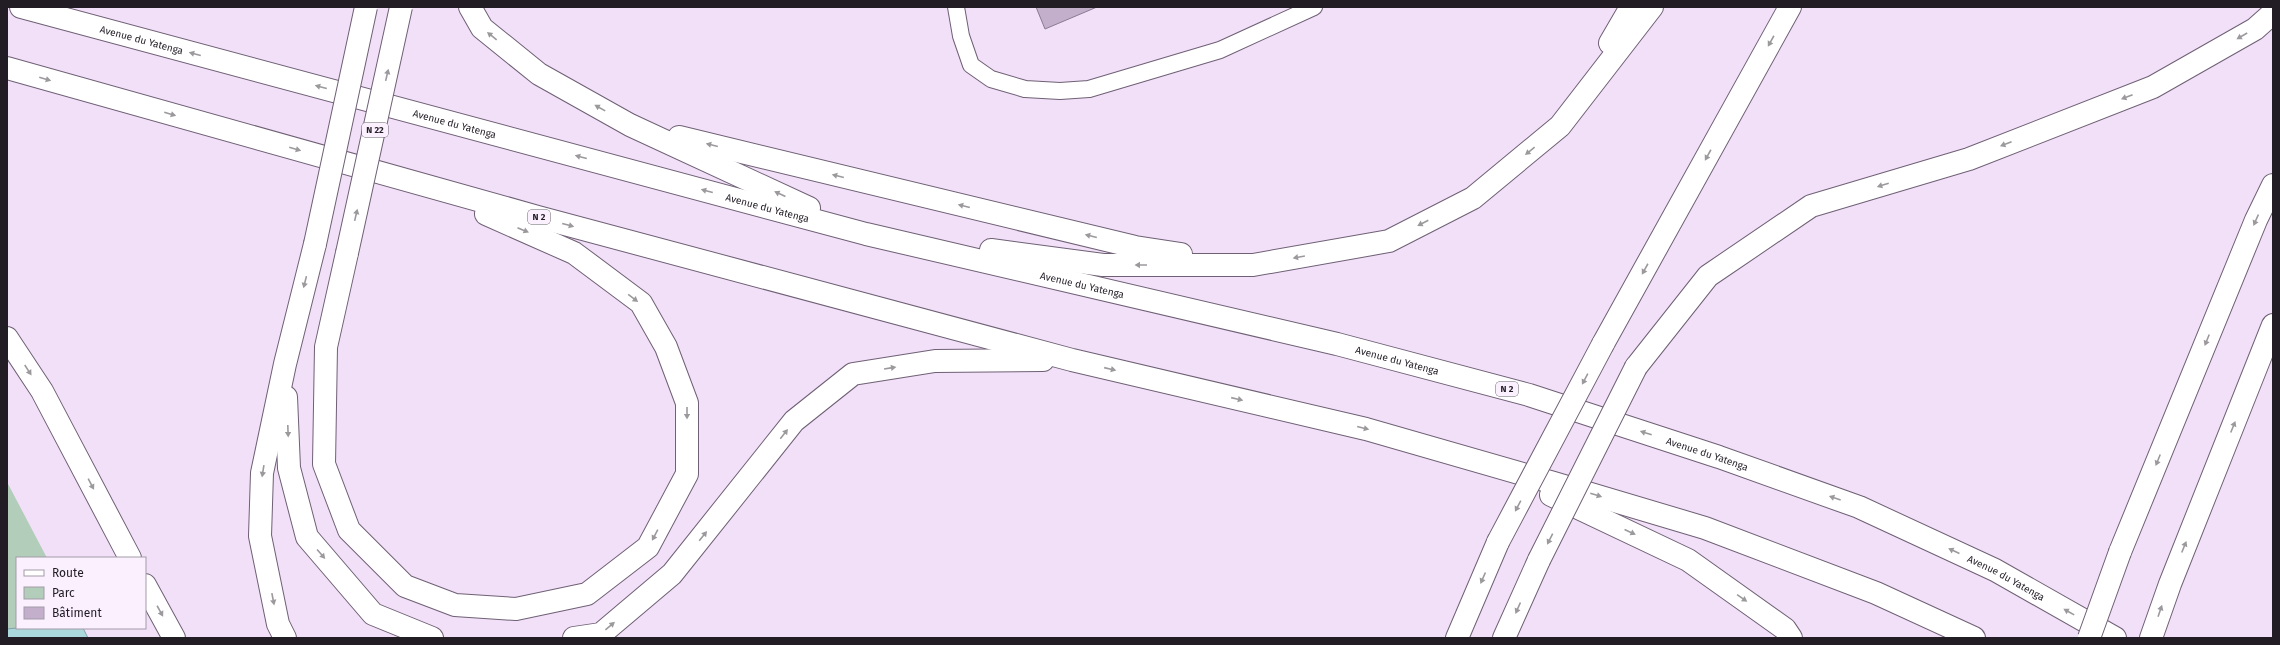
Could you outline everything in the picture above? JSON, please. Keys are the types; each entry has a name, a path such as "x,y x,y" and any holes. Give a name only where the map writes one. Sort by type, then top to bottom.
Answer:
{"main road":[{"name":"Avenue du Yatenga","path":"21,7 866,234 1329,342 1544,400 1718,457 1859,507 1995,570 2115,638"},
{"path":"285,638 278,624 260,536 262,473 285,364 315,244 366,7"},
{"name":"N 22","path":"401,7 326,347 324,464 349,530 405,586 455,605 516,609 587,594 648,547 687,474 687,403 666,347 641,303 574,253 410,181"},
{"path":"470,7 482,28 539,74 630,125 866,234 1104,265 1253,266 1389,241 1473,198 1560,126 1652,7"},
{"path":"1560,126 1631,7"},
{"path":"1457,638 1498,542 1603,344 1790,7"},
{"path":"1504,638 1539,560 1636,367 1708,276 1811,206 1969,158 2153,87 2255,29 2273,13"},
{"name":"N 2","path":"7,68 410,181 1072,360 1366,429 1481,462 1705,528 1876,593 1974,638"},
{"path":"630,125 1135,247 1253,266"},
{"path":"2089,638 2120,552 2256,220 2273,185"},
{"path":"2151,638 2170,584 2273,325"},
{"path":"7,338 42,391 129,557"},
{"path":"574,638 601,634 672,574 794,421 853,374 935,361 1072,360"},
{"path":"285,364 289,468 306,537 373,614 432,638"},
{"path":"1481,462 1688,560 1785,629 1791,638"},
{"path":"146,587 174,638"}],"lane":[{"path":"956,7 960,36 972,66 991,79 1025,89 1060,91 1089,89 1220,50 1314,7"}],"green space":[{"path":"7,482 46,557 16,557 16,628 7,629"}],"shaded area":[{"path":"7,629 84,629 88,638 7,638"}],"building":[{"path":"1036,7 1097,7 1045,29"}]}
